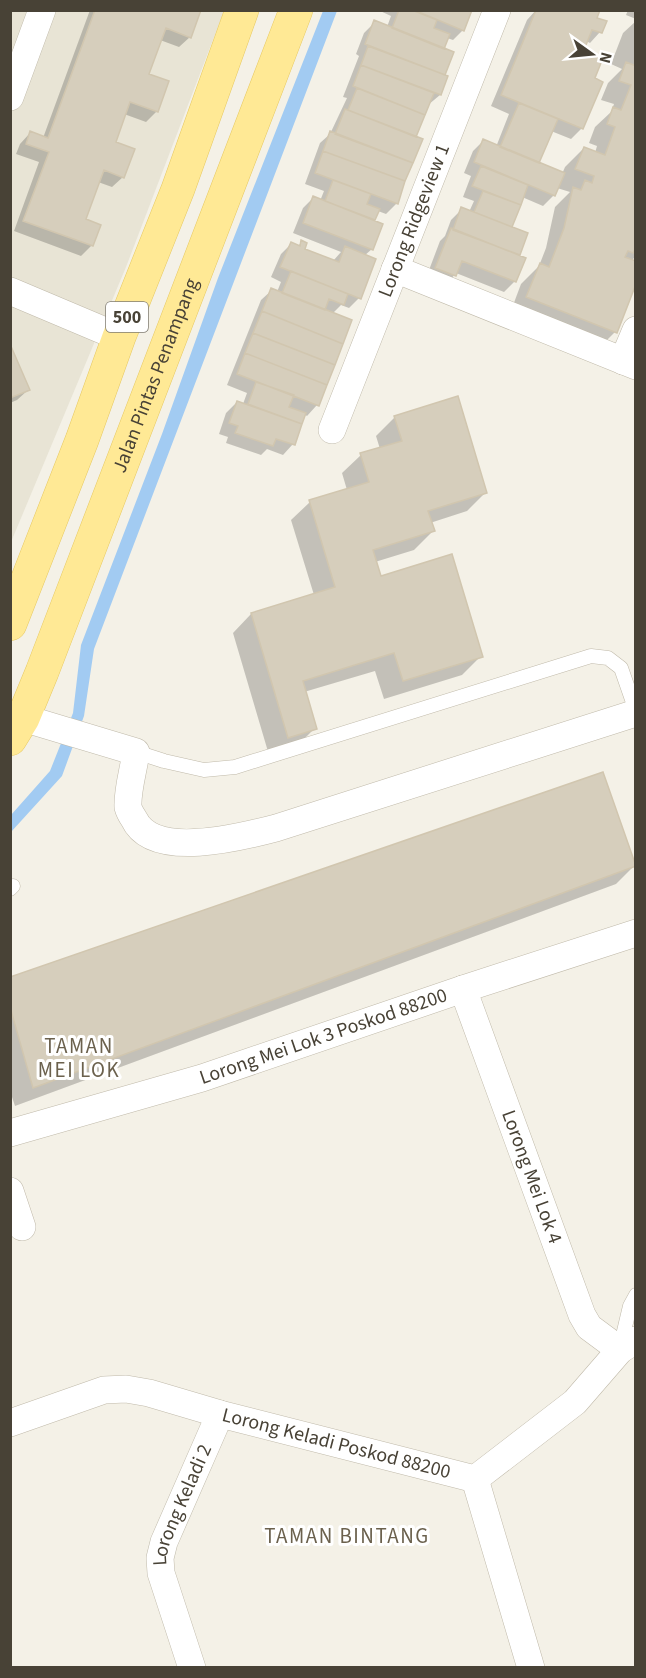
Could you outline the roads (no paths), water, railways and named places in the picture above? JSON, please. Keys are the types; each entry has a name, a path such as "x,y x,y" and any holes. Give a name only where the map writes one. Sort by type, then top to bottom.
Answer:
{"main road":[{"name":"500","path":"10,624 178,189 242,10"},
{"name":"Jalan Pintas Penampang","path":"17,728 296,10"}],"street":[{"path":"10,97 42,10"},
{"name":"Lorong Ridgeview 1","path":"332,430 497,10"},
{"path":"395,269 629,364 636,330"},
{"path":"10,291 119,337"},
{"path":"17,728 97,741 136,752 128,808 138,828 157,838 179,842 207,842 244,837 276,828 636,712"},
{"name":"Lorong Mei Lok 3 Poskod 88200","path":"10,1134 202,1078 636,933"},
{"name":"Lorong Mei Lok 4","path":"463,989 582,1315 590,1327 628,1345"},
{"path":"10,1191 22,1227"},
{"name":"Lorong Keladi Poskod 88200","path":"10,1423 104,1390 126,1389 475,1479 574,1402 628,1345"},
{"name":"Lorong Keladi 2","path":"192,1668 161,1573 160,1558 164,1542 220,1414"},
{"path":"475,1479 531,1668"}],"lane":[{"path":"136,752 204,770 235,767 591,656 608,658 621,668 636,712"},
{"path":"628,1345 630,1306 636,1295"}],"water":[{"path":"323,11 337,11 94,649 84,716 62,776 11,832 11,815 50,771 73,713 81,645 162,434 218,278"}],"district":[{"name":"TAMAN MEI LOK","path":"79,1058"},
{"name":"TAMAN BINTANG","path":"347,1536"}]}
